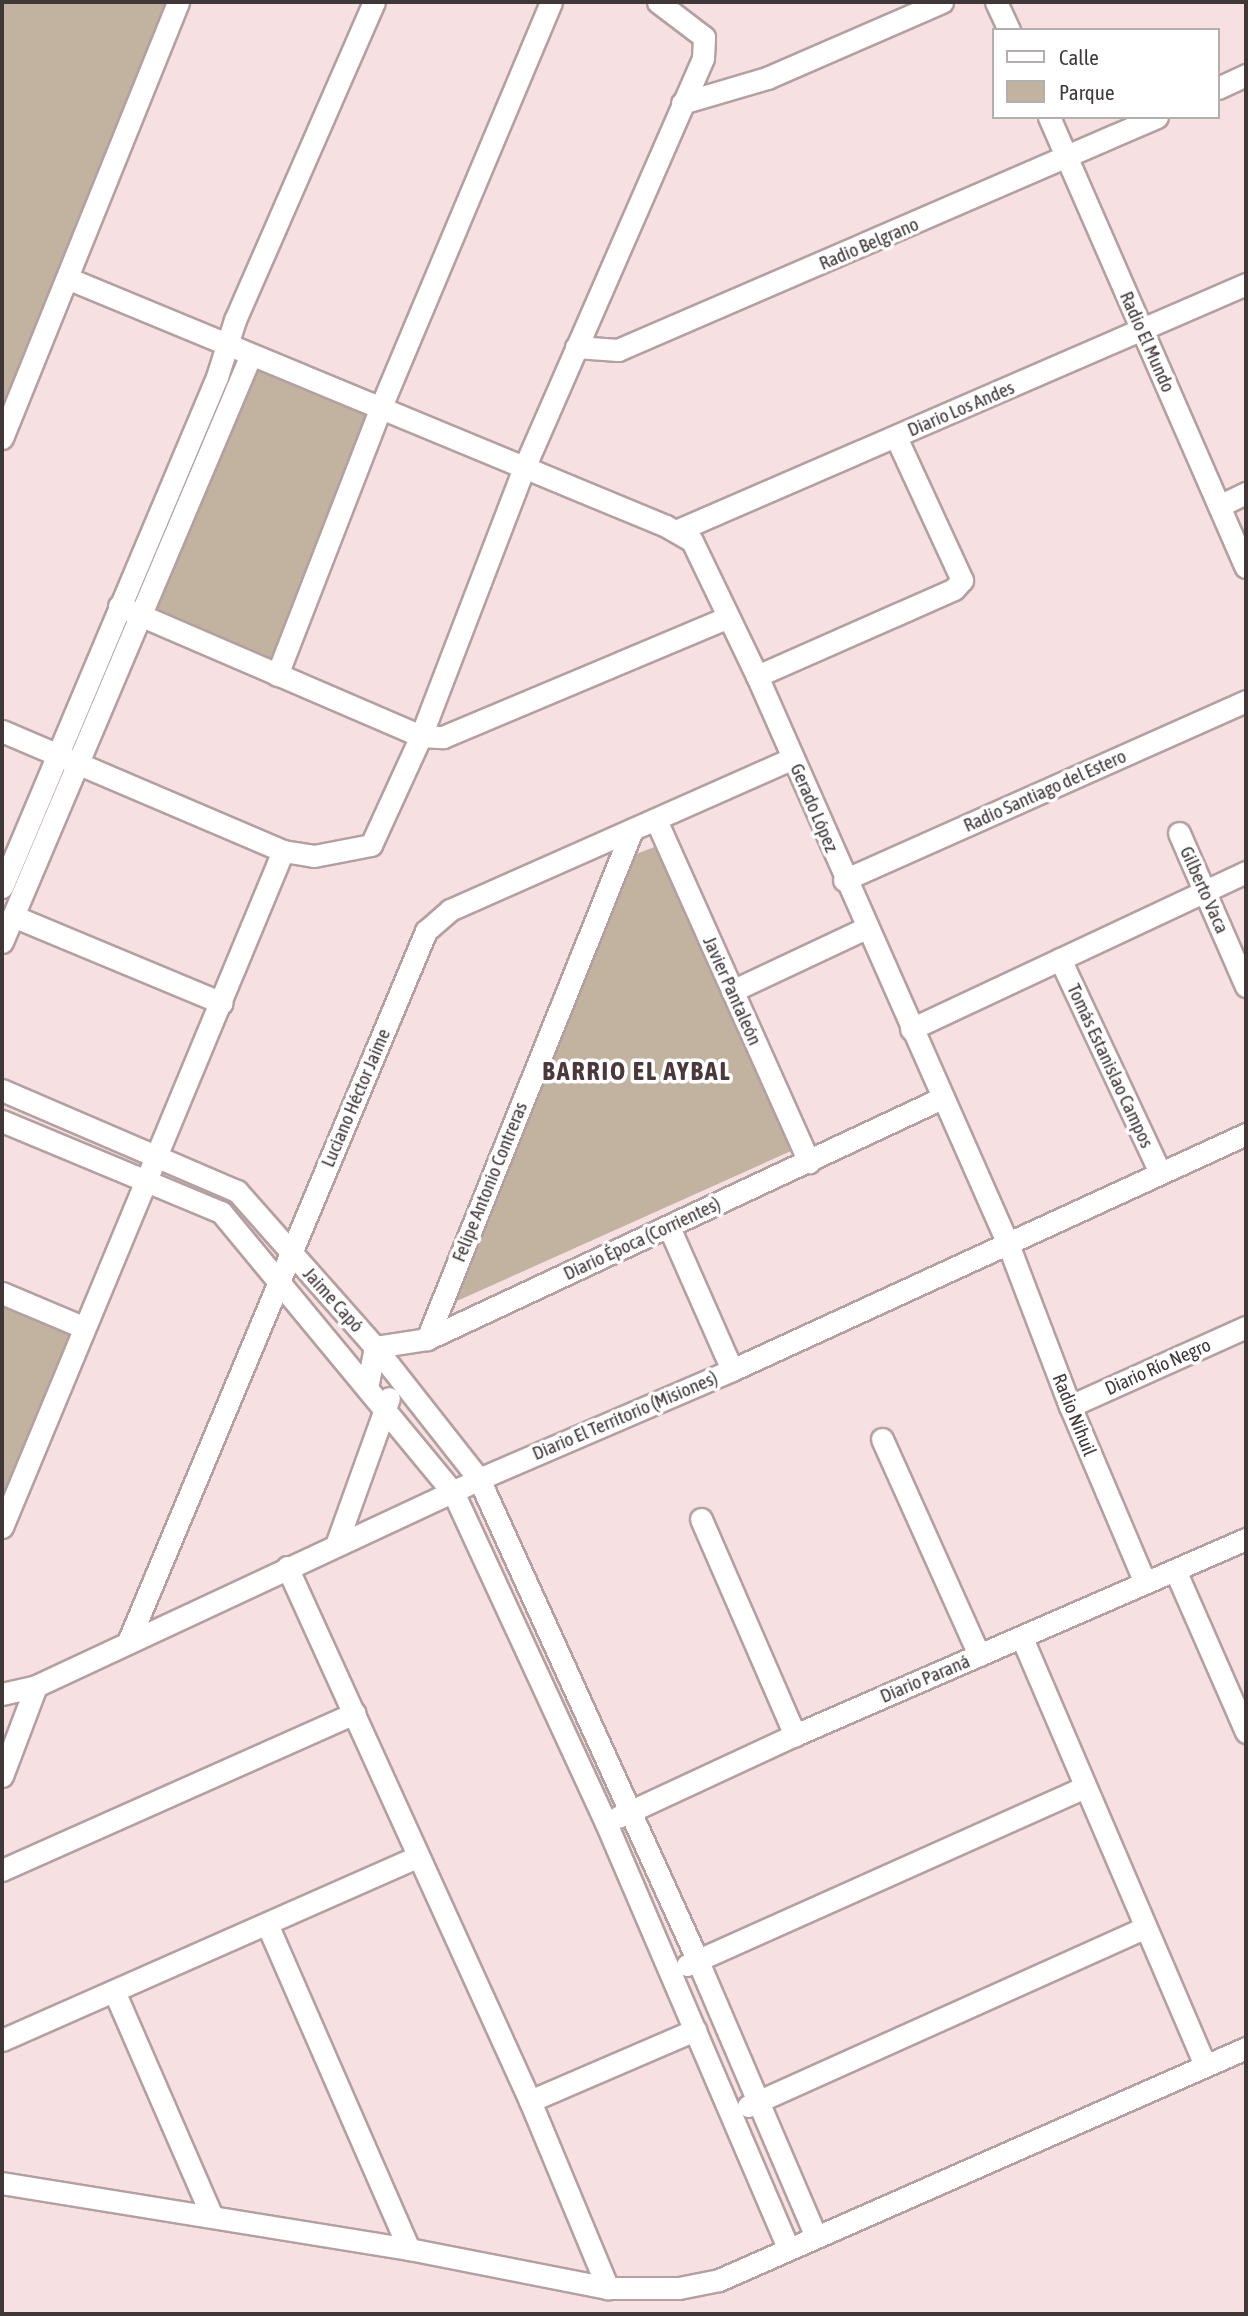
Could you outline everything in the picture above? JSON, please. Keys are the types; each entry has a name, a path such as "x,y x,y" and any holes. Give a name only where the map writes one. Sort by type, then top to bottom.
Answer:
{"street":[{"path":"2,438 178,2"},
{"path":"2,887 217,377 225,347 374,2"},
{"path":"277,676 380,409 551,2"},
{"path":"2,731 77,766 283,851 314,856 371,845 421,736 524,468 703,58 704,37 658,2"},
{"path":"682,103 767,79 942,2"},
{"path":"996,2 1008,28"},
{"path":"1220,87 1246,75"},
{"name":"Radio El Mundo","path":"1050,119 1246,567"},
{"name":"Radio Belgrano","path":"576,347 618,350 1068,159 1153,119"},
{"name":"Gerado López","path":"67,278 225,347 676,531 692,541 757,676 844,880 1009,1244"},
{"name":"Diario Los Andes","path":"676,531 1246,284"},
{"path":"2,942 250,357"},
{"path":"757,676 954,589 962,580 896,437"},
{"path":"1219,506 1246,494"},
{"path":"119,606 421,736 462,732 728,617"},
{"name":"Radio Santiago del Estero","path":"844,880 1246,701"},
{"name":"Luciano Héctor Jaime","path":"128,1642 426,931 450,909 793,758"},
{"name":"Javier Pantaleón","path":"656,820 809,1162"},
{"name":"Felipe Antonio Contreras","path":"427,1339 632,830"},
{"name":"Gilberto Vaca","path":"1179,833 1246,986"},
{"path":"2,1527 283,851"},
{"path":"911,1028 1246,872"},
{"path":"13,916 222,1003"},
{"path":"732,991 866,928"},
{"name":"Tomás Estanislao Campos","path":"1060,959 1160,1172"},
{"name":"Jaime Capó","path":"2,1090 237,1191 375,1347 397,1380 479,1479 697,1959 816,2235"},
{"name":"Diario Época (Corrientes)","path":"375,1347 427,1339 942,1098"},
{"name":"Jaime Capó","path":"2,1121 221,1212 367,1388 385,1406 453,1492 606,1823 733,2113 788,2248"},
{"name":"Diario El Territorio (Misiones)","path":"2,1694 36,1686 479,1479 732,1370 1246,1134"},
{"path":"669,1227 732,1370"},
{"name":"Radio Nihuil","path":"1009,1244 1070,1406 1145,1583"},
{"path":"2,1293 83,1327"},
{"name":"Diario Río Negro","path":"1070,1406 1246,1327"},
{"path":"367,1388 375,1347"},
{"path":"336,1545 385,1406 397,1380"},
{"path":"881,1439 979,1655"},
{"path":"701,1519 795,1735"},
{"name":"Diario Paraná","path":"606,1823 795,1735 1022,1639 1246,1539"},
{"path":"287,1567 355,1713 416,1857 530,2101 608,2288"},
{"path":"1175,1570 1246,1732"},
{"path":"1022,1639 1205,2065"},
{"path":"2,1776 36,1686"},
{"path":"2,1871 355,1713"},
{"path":"671,1974 697,1959 1084,1787"},
{"path":"2,2040 416,1857"},
{"path":"267,1924 409,2249"},
{"path":"733,2113 1146,1927"},
{"path":"114,1991 211,2214"},
{"path":"530,2101 695,2030"},
{"path":"2,2183 211,2214 608,2288 679,2288 719,2280 816,2235 1246,2048"}],"green space":[{"path":"2,2 177,2 2,434"},
{"path":"250,358 388,413 276,675 141,615"},
{"path":"657,846 791,1151 457,1301 636,854"},
{"path":"2,1294 82,1328 2,1525"}],"district":[{"name":"BARRIO EL AYBAL","path":"637,1072"}]}
